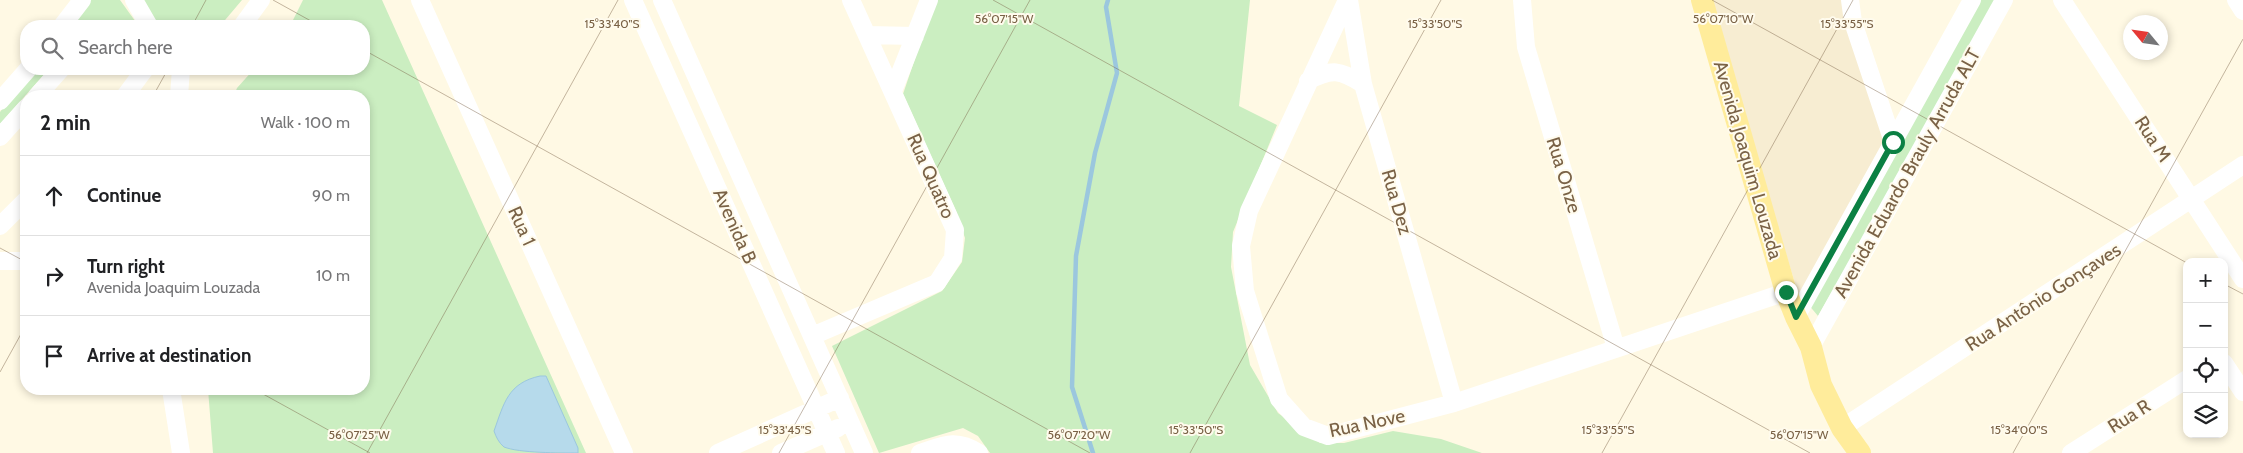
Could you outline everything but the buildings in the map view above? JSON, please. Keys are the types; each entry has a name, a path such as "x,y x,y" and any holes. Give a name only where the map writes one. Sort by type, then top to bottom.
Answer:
{"main road":[{"name":"Avenida Joaquim Louzada","path":"1702,0 1786,292 1811,347 1821,385 1842,428 1860,453"}],"street":[{"path":"63,20 67,0"},
{"path":"67,20 82,0"},
{"path":"134,0 146,20"},
{"path":"246,20 261,0"},
{"name":"Rua 1","path":"420,0 624,453"},
{"name":"Avenida B","path":"633,0 836,453"},
{"name":"Avenida B","path":"662,0 864,453"},
{"name":"Rua Quatro","path":"812,336 937,283 953,258 955,230 851,0"},
{"path":"893,91 929,0"},
{"name":"Rua Nove","path":"1348,0 1308,82 1249,212 1241,246 1245,291 1279,399 1304,427 1328,436 1454,403 1786,292"},
{"name":"Rua Dez","path":"1348,0 1363,84 1454,403"},
{"name":"Rua Onze","path":"1522,0 1526,47 1616,348"},
{"path":"1850,0 1852,22 1893,142"},
{"name":"Avenida Eduardo Brauly Arruda ALT","path":"1796,317 1972,0"},
{"name":"Avenida Eduardo Brauly Arruda ALT","path":"1811,347 2004,0"},
{"name":"Rua M","path":"2062,0 2243,279"},
{"path":"2236,0 2243,11"},
{"path":"867,35 915,36"},
{"path":"1308,82 1323,73 1337,71 1363,84"},
{"path":"1,100 23,75"},
{"path":"42,90 56,75"},
{"path":"129,90 141,75"},
{"path":"179,90 181,75"},
{"path":"0,137 20,115"},
{"name":"Rua Antônio Gonçaves","path":"1842,428 2243,165"},
{"path":"0,226 20,206"},
{"path":"0,261 20,261"},
{"path":"2228,369 2243,392"},
{"name":"Rua R","path":"2071,453 2183,382"},
{"path":"172,395 181,453"},
{"path":"718,453 840,398"},
{"path":"781,453 851,422"},
{"path":"920,453 944,444 965,444 979,453"}],"shaded area":[{"path":"1708,0 1845,0 1887,139 1799,296"}],"green space":[{"path":"84,0 120,0 134,20 69,20"},
{"path":"143,0 242,0 225,20 155,20"},
{"path":"303,0 382,0 586,453 213,453 208,395 370,395 370,90 236,90 249,75 370,75 370,20 293,20"},
{"path":"935,0 1250,0 1239,106 1277,125 1233,232 1231,267 1250,365 1278,413 1320,443 1344,443 1393,431 1441,439 1482,453 990,453 978,436 963,428 879,453 832,346 942,291 962,262 965,238 956,211 903,94"},
{"path":"1975,0 1999,0 1818,316 1808,304"},
{"path":"28,75 44,75 30,90 20,90 20,102 0,124 0,112"}],"water":[{"path":"546,376 578,448 578,453 511,449 504,447 497,438 494,431 509,396 521,384 529,379"}],"waterway":[{"path":"1093,453 1072,387 1076,256 1095,153 1117,73 1106,7 1108,0"}],"route":[{"path":"1786,292 1796,317 1893,142"}]}
